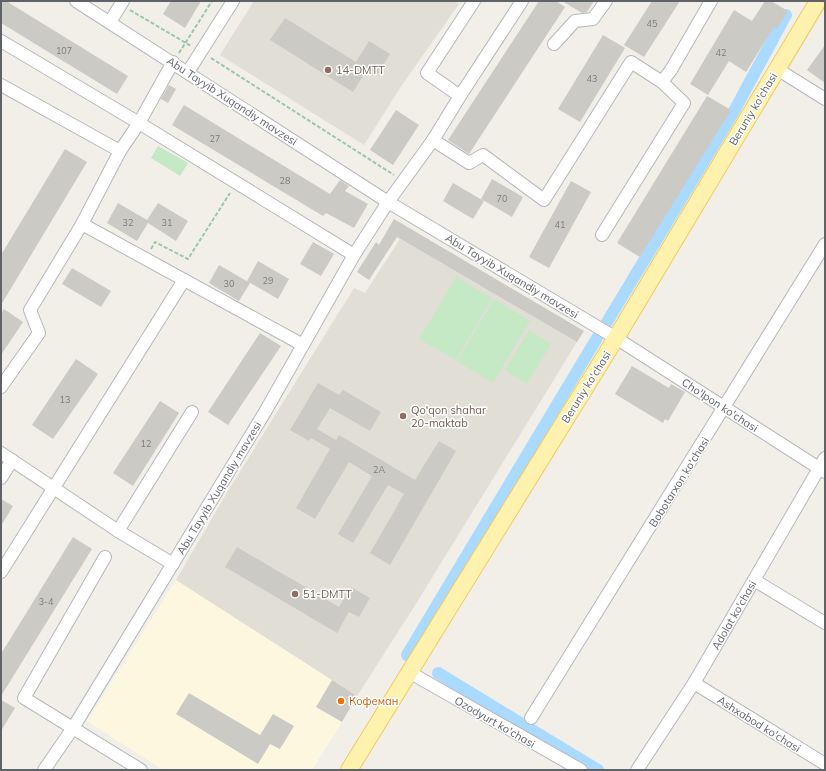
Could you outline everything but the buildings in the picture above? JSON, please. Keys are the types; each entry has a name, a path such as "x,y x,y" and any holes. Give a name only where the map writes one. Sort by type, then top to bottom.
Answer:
{"main road":[{"name":"Beruniy ko'chasi","path":"349,770 616,338 818,1"}],"street":[{"name":"Abu Tayyib Xuqandiy mavzesi","path":"76,1 173,62 388,202 616,338"},
{"path":"188,72 233,1"},
{"path":"460,96 427,74 474,1"},
{"path":"388,202 433,140 522,1"},
{"path":"554,44 575,21 593,19 606,1"},
{"path":"662,82 671,70 711,1"},
{"path":"110,22 122,3"},
{"path":"1,41 139,123 354,256"},
{"path":"1,387 39,332 30,310 82,224 120,152 139,123 173,62"},
{"path":"433,140 469,162 483,155 544,200 631,62 662,82 684,103 602,235"},
{"path":"777,69 825,99"},
{"path":"1,85 120,152"},
{"name":"Abu Tayyib Xuqandiy mavzesi","path":"44,770 74,728 265,412 354,256 388,202"},
{"path":"82,224 303,346"},
{"name":"Bobotarxon ko'chasi","path":"531,718 725,409 825,244"},
{"path":"1,572 184,280"},
{"name":"Cho'lpon ko'chasi","path":"616,338 821,470"},
{"path":"118,531 192,412"},
{"path":"1,453 118,531 173,564"},
{"name":"Adolat ko'chasi","path":"637,770 694,683 754,580 821,470 825,458"},
{"path":"1,478 12,460"},
{"path":"105,557 24,698 141,770"},
{"path":"754,580 825,623"},
{"name":"Ozodyurt ko'chasi","path":"409,672 578,769"},
{"name":"Ashxabod ko'chasi","path":"694,683 825,764"}],"path":[{"path":"173,62 212,1"},
{"path":"122,3 403,181"},
{"path":"145,259 155,242 188,259 236,183"}],"shaded area":[{"name":"14-DMTT","path":"254,1 454,1 459,4 402,85 364,145 220,55"},
{"name":"Qo'qon shahar 20-maktab","path":"400,239 577,342 414,607 357,696 176,580 228,491 354,288 365,293"},
{"path":"176,580 332,680 317,707 342,722 312,770 163,770 87,721"}],"green space":[{"path":"158,146 188,163 180,176 151,158"},
{"path":"456,277 492,298 456,360 419,339"},
{"path":"494,299 530,321 493,383 457,361"},
{"path":"529,330 551,344 527,384 505,370"}],"waterway":[{"path":"607,322 733,113 786,15"},
{"path":"407,655 597,338"},
{"path":"438,673 598,770"}],"place":[{"name":"14-DMTT","path":"328,70"},
{"name":"Qo'qon shahar 20-maktab","path":"403,416"},
{"name":"51-DMTT","path":"295,594"},
{"name":"Кофеман","path":"341,701"}]}
